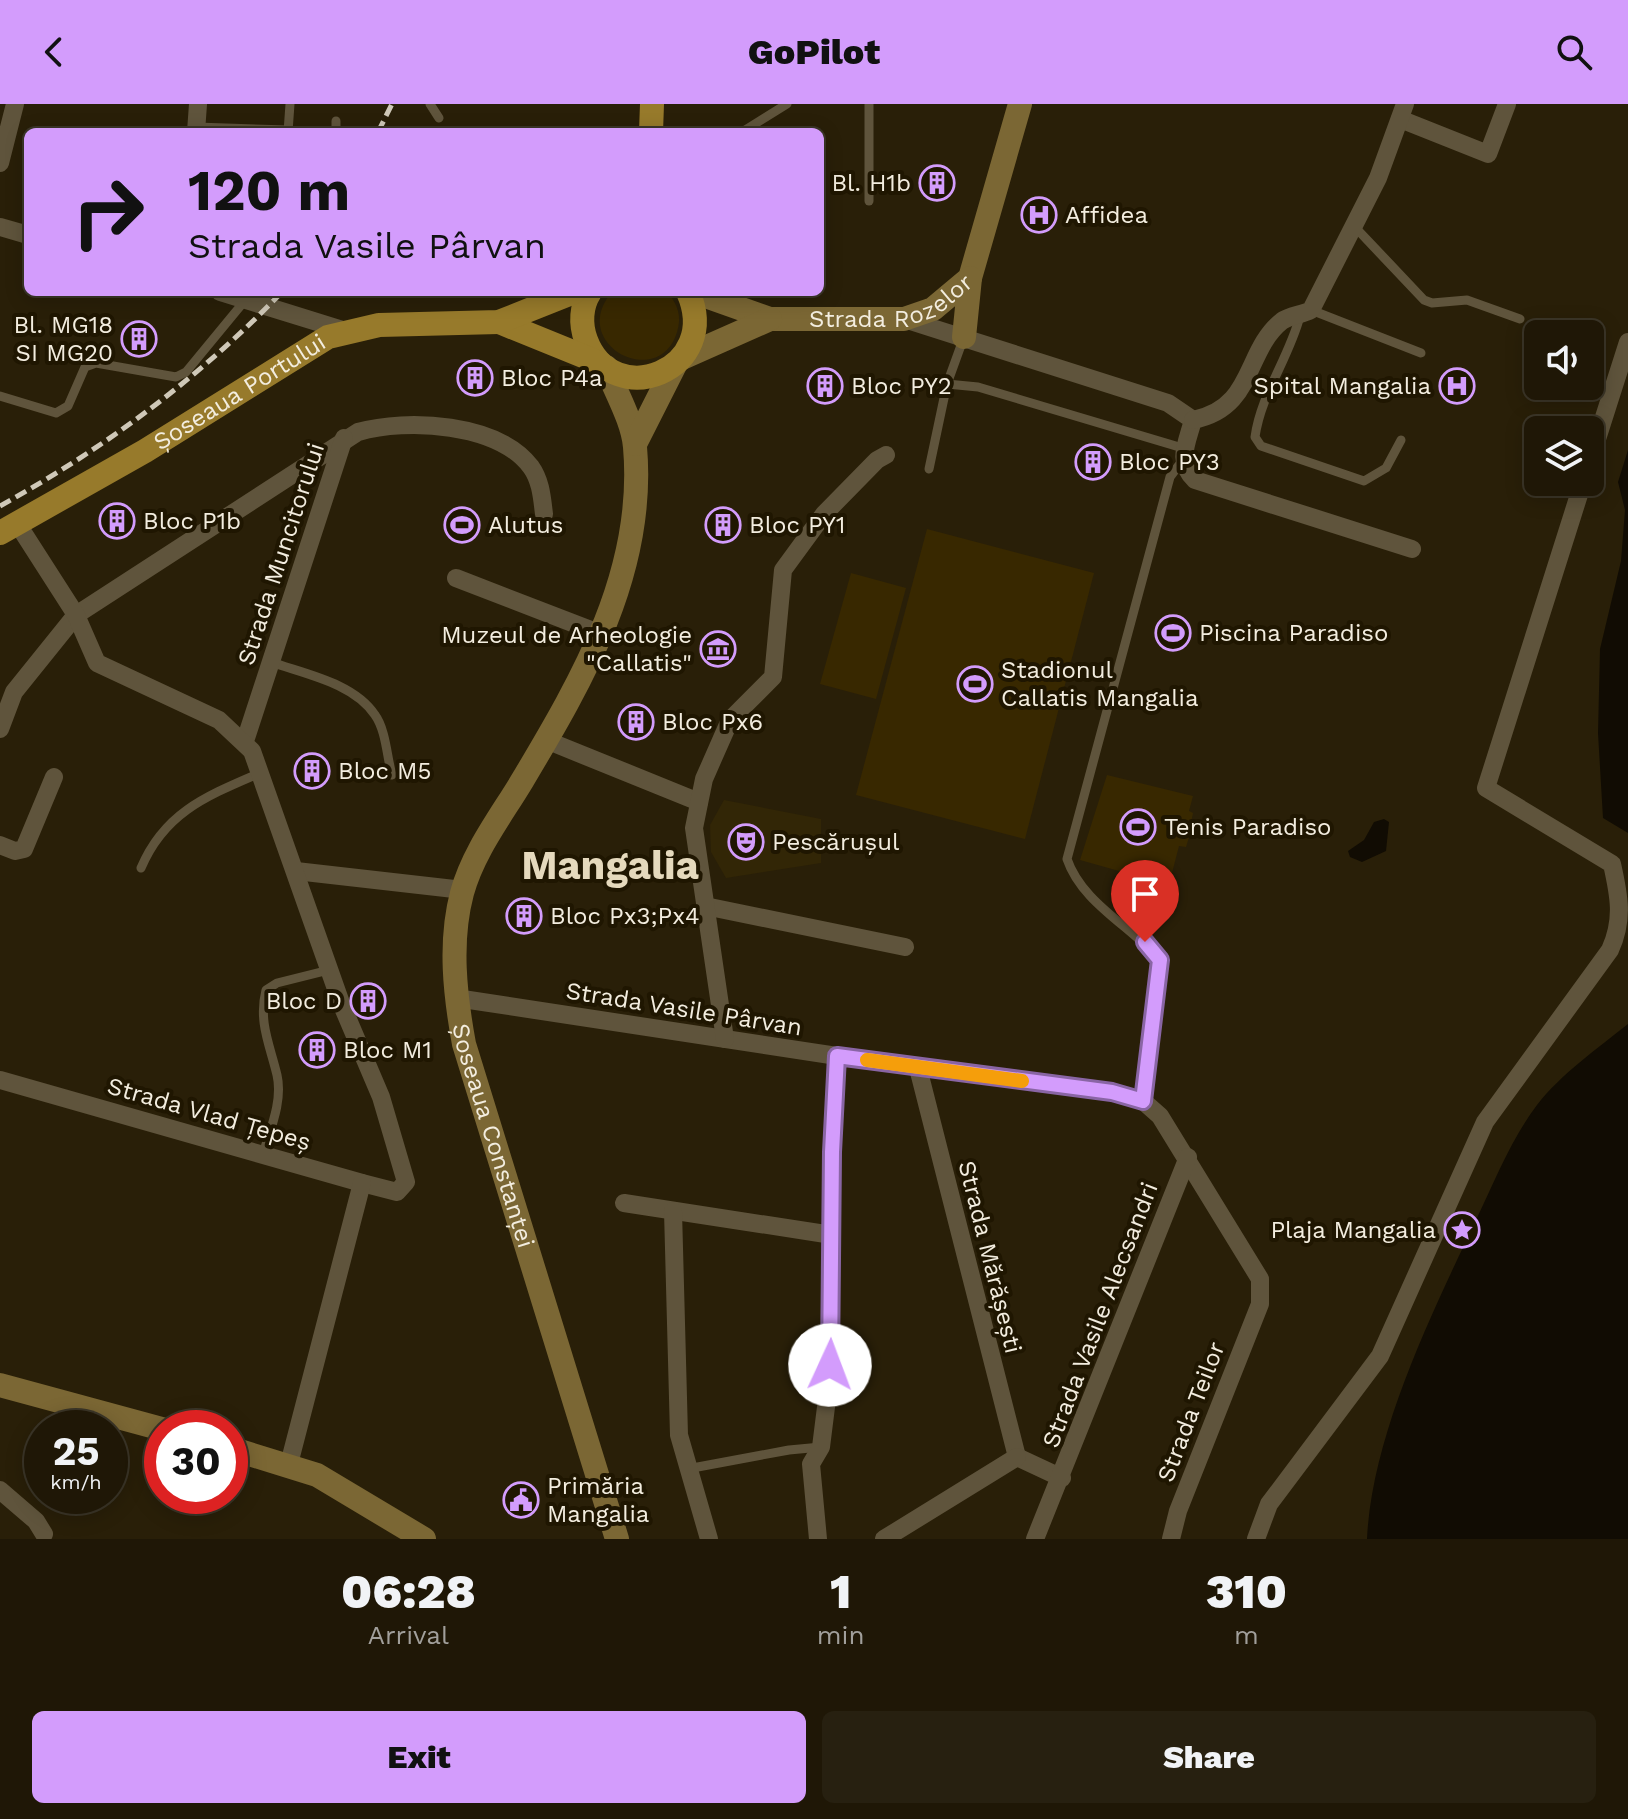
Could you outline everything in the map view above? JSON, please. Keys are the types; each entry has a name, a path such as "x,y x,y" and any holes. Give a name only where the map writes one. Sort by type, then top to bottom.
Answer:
{"main road":[{"path":"636,128 637,104"},
{"path":"651,128 652,104"},
{"name":"Strada Rozelor","path":"705,296 770,319 904,319 933,309 970,278 1020,104"},
{"path":"964,337 970,278"},
{"name":"Șoseaua Portului","path":"9,528 156,444 311,345 346,331 379,325 499,322 564,296"},
{"path":"589,296 582,315 583,332 603,365"},
{"path":"678,362 692,342 696,324 689,296"},
{"name":"Strada Rozelor","path":"678,362 770,319"},
{"name":"Șoseaua Portului","path":"499,322 619,374 648,377 678,362"},
{"name":"Șoseaua Constanței","path":"635,444 678,362"},
{"name":"Șoseaua Constanței","path":"603,365 635,444 632,523 624,569 601,634 546,740 479,853 463,890 455,949 456,998 469,1061 617,1539"},
{"path":"0,1385 144,1424"},
{"path":"248,1453 317,1475 424,1539"}],"street":[{"path":"0,163 15,104"},
{"path":"196,128 198,104"},
{"path":"904,319 1168,403 1193,420 1215,414 1229,403 1281,322 1305,313 1378,178 1402,112 1488,154 1507,104"},
{"path":"0,227 24,234"},
{"path":"247,296 346,331"},
{"path":"1604,417 1628,342"},
{"path":"1193,420 1184,455 1185,470 1195,480 1412,549"},
{"name":"Strada Muncitorului","path":"245,741 344,438 379,426 403,425 461,430 500,440 533,470 544,514"},
{"path":"0,729 14,692 76,615 344,438"},
{"path":"725,1039 694,828 704,779 730,720 773,677 783,570 824,514 877,460 886,455"},
{"path":"1256,1539 1269,1504 1380,1356 1485,1122 1610,950 1621,917 1623,895 1612,864 1486,788 1579,496"},
{"path":"9,528 76,615 97,663 219,720 245,741 262,772 329,970"},
{"path":"456,578 601,634"},
{"path":"546,740 699,802"},
{"path":"0,845 15,851 24,849 54,777"},
{"path":"296,871 463,890"},
{"path":"705,906 905,947"},
{"name":"Strada Vlad Țepeș","path":"0,1080 397,1192 404,1188 403,1171 381,1097 329,970"},
{"name":"Strada Vasile Pârvan","path":"456,998 918,1068 1112,1092 1143,1101"},
{"path":"818,1539 811,1464 821,1447 831,1359 837,1056"},
{"name":"Strada Mărășești","path":"918,1068 1017,1457"},
{"path":"1143,1101 1160,1116 1188,1157"},
{"name":"Strada Vasile Alecsandri","path":"896,1536 1017,1457 1062,1478 1188,1157"},
{"name":"Strada Teilor","path":"1171,1539 1178,1511 1260,1304 1260,1279 1250,1258 1188,1157"},
{"path":"289,1464 362,1183"},
{"path":"624,1203 832,1235"},
{"path":"673,1211 676,1408 687,1469 709,1539"},
{"path":"1035,1539 1062,1478"},
{"path":"0,1490 36,1521 44,1534"}],"lane":[{"path":"288,128 290,104"},
{"path":"430,104 439,118"},
{"path":"748,128 787,104"},
{"path":"869,104 869,201"},
{"path":"1354,226 1424,300 1432,303 1467,300 1520,319"},
{"path":"0,396 56,413 68,406 85,367 96,363 176,377 186,372 247,296"},
{"path":"1401,440 1386,468 1364,481 1261,446 1255,437 1257,421 1305,313 1421,353"},
{"path":"929,469 947,384 964,337"},
{"path":"947,384 978,387 1184,455 1170,477 1067,859 1083,891 1145,942 1160,960 1143,1101"},
{"path":"271,662 342,688 365,703 377,717 392,775"},
{"path":"141,868 152,840 170,821 200,800 262,772"},
{"path":"263,1154 277,1107 278,1078 269,1055 262,1009 266,990 277,983 329,970"},
{"path":"687,1469 821,1447"}],"shaded area":[{"path":"610,296 670,296 679,316 677,332 667,350 653,358 637,359 621,354 608,343 601,329 601,311"},
{"path":"1628,450 1628,833 1603,818 1598,733 1600,649 1621,561 1625,510 1618,482"},
{"name":"Stadionul Callatis Mangalia","path":"927,529 1094,573 1025,839 856,795"},
{"path":"851,573 906,588 876,699 820,684"},
{"name":"Tenis Paradiso","path":"1107,775 1193,796 1189,811 1193,813 1191,823 1186,822 1183,831 1190,834 1186,847 1179,846 1172,873 1126,873 1080,860"},
{"path":"724,800 821,819 821,863 726,878 711,852 710,825"},
{"path":"1384,819 1389,822 1386,851 1362,862 1350,857 1348,851 1364,840 1374,822"},
{"path":"1628,1024 1628,1539 1367,1539 1371,1499 1392,1416 1424,1334 1504,1160 1528,1118 1557,1083"}],"railway":[{"path":"380,128 392,104"},
{"path":"0,506 77,460 149,410 218,354 278,296"}],"slow traffic":[{"path":"867,1060 1022,1081"}],"place":[{"name":"Bl. H1b","path":"937,183"},
{"name":"Affidea","path":"1039,215"},
{"name":"Bl. MG18 SI MG20","path":"139,339"},
{"name":"Bloc P4a","path":"475,378"},
{"name":"Bloc PY2","path":"825,386"},
{"name":"Spital Mangalia","path":"1457,386"},
{"name":"Bloc PY3","path":"1093,462"},
{"name":"Bloc P1b","path":"117,521"},
{"name":"Alutus","path":"462,525"},
{"name":"Bloc PY1","path":"723,525"},
{"name":"Piscina Paradiso","path":"1173,633"},
{"name":"Muzeul de Arheologie \"Callatis\"","path":"718,649"},
{"name":"Stadionul Callatis Mangalia","path":"975,684"},
{"name":"Bloc Px6","path":"636,722"},
{"name":"Bloc M5","path":"312,771"},
{"name":"Tenis Paradiso","path":"1138,827"},
{"name":"Pescărușul","path":"746,842"},
{"name":"Bloc Px3;Px4","path":"524,916"},
{"name":"Bloc D","path":"368,1001"},
{"name":"Bloc M1","path":"317,1050"},
{"name":"Plaja Mangalia","path":"1462,1230"},
{"name":"Primăria Mangalia","path":"521,1500"}],"district":[{"name":"Mangalia","path":"610,865"}],"route":[{"path":"830,1365 832,1152 837,1056 1112,1092 1143,1101 1160,960 1145,942"}]}
